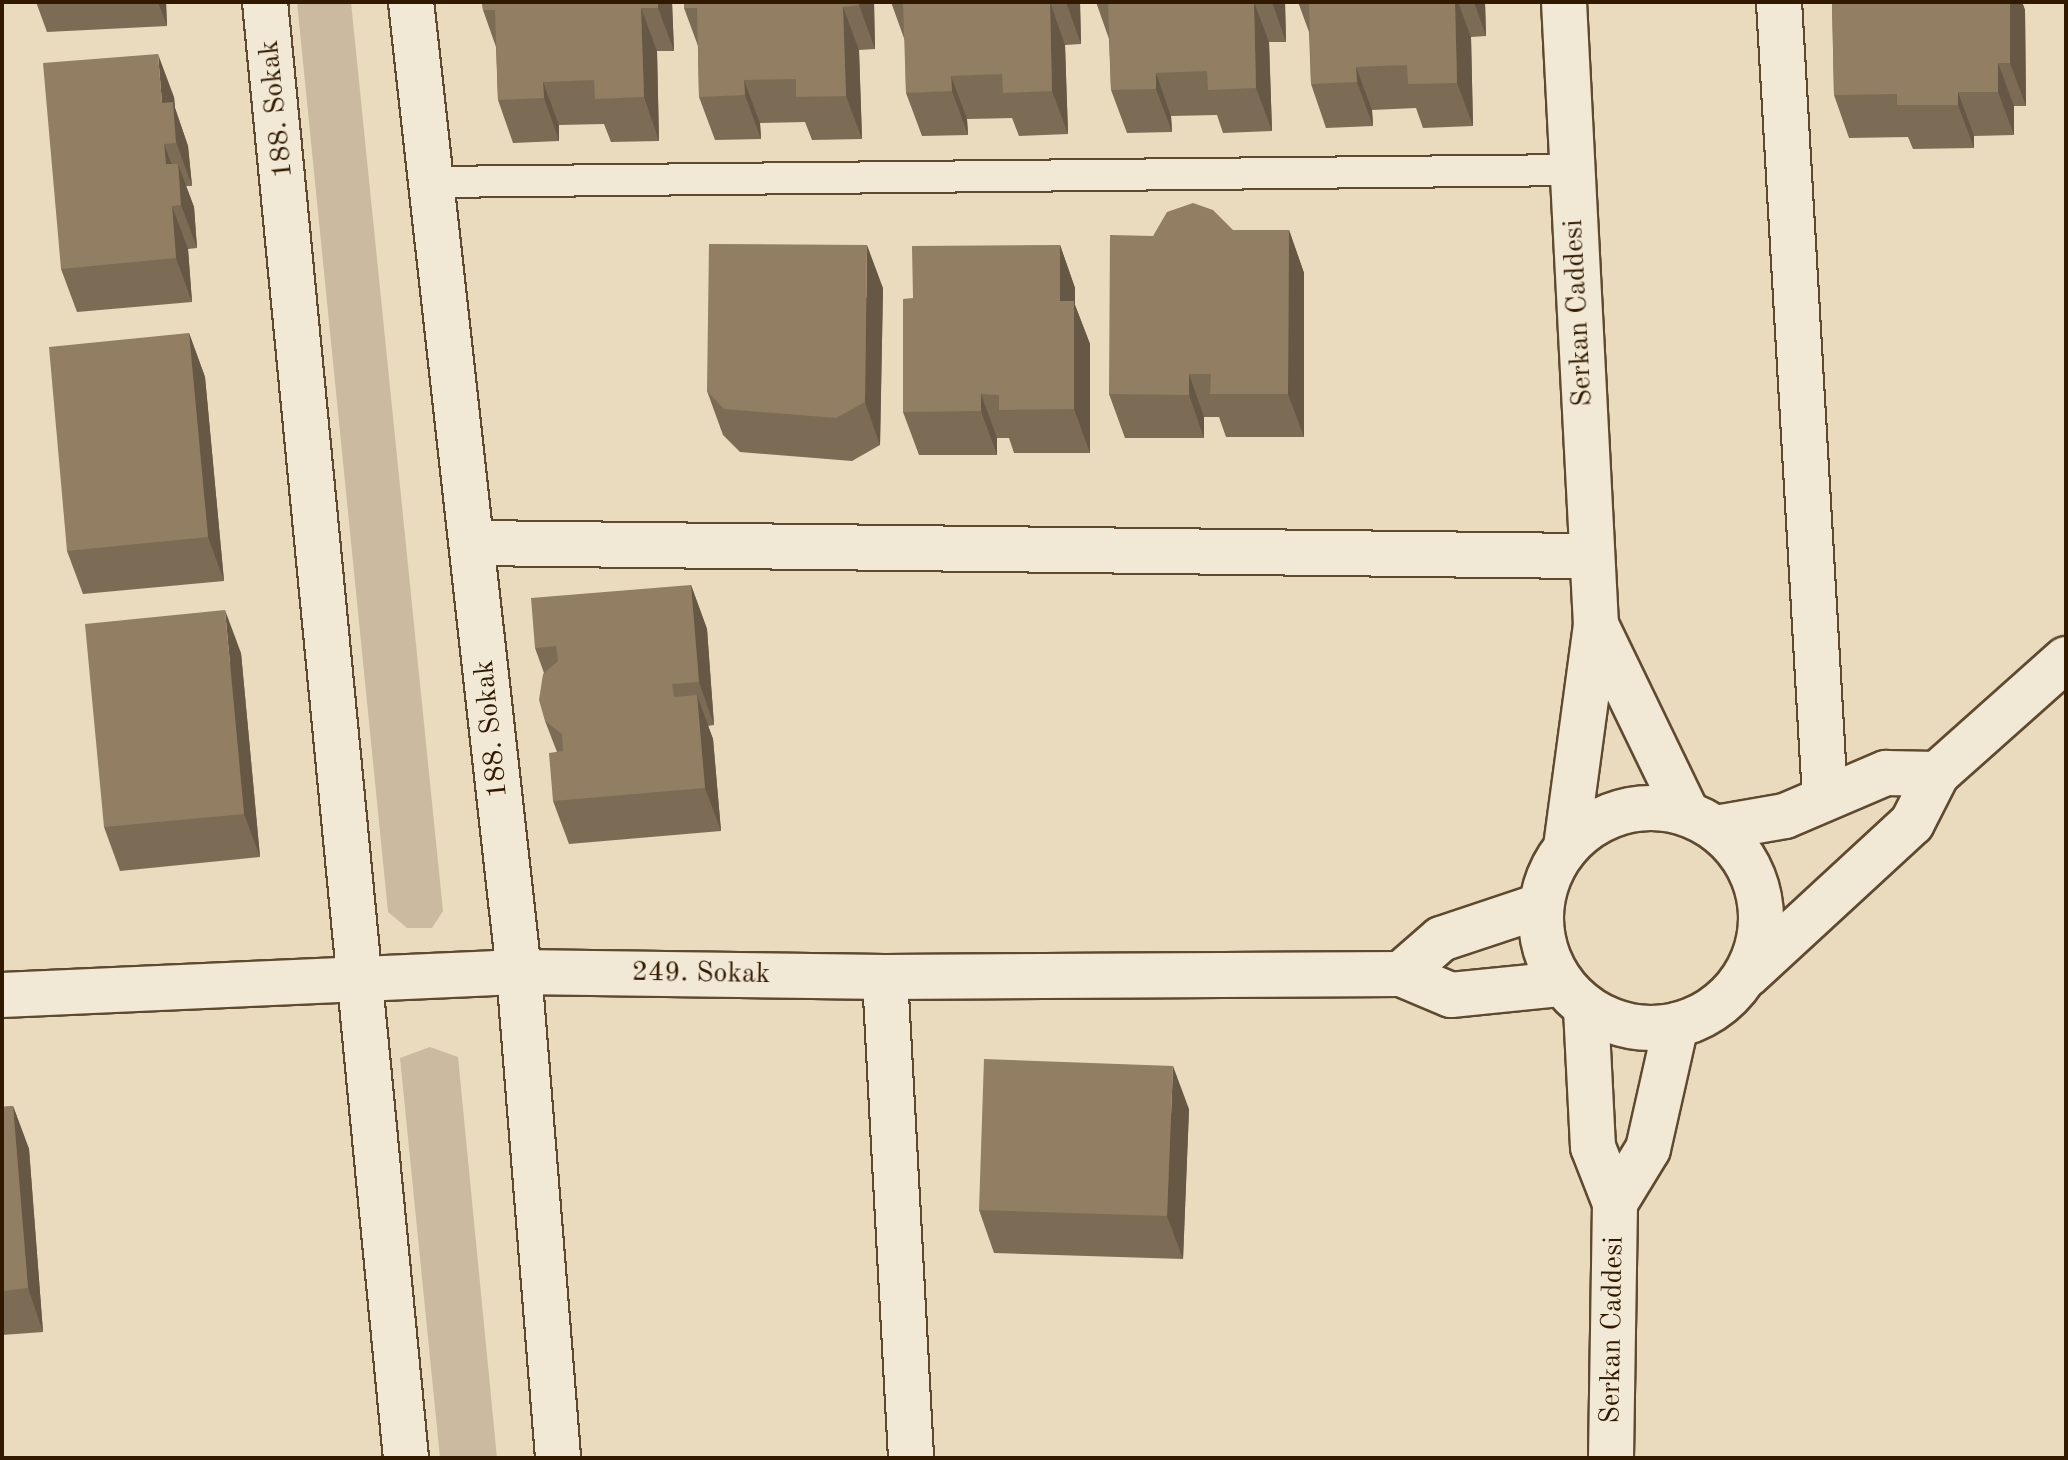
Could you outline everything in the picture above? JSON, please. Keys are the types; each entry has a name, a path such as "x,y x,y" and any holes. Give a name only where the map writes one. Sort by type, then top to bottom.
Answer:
{"street":[{"name":"188. Sokak","path":"265,2 291,235 358,979 406,1458"},
{"name":"188. Sokak","path":"411,2 519,972 558,1458"},
{"name":"Serkan Caddesi","path":"1564,2 1596,625 1566,848"},
{"path":"1779,2 1825,798"},
{"path":"472,543 1592,556"},
{"name":"Serkan Caddesi","path":"1596,625 1702,821"},
{"path":"1937,774 1886,773 1769,820 1702,821 1655,808 1621,811 1591,825 1566,848 1540,906 1540,946 1574,996 1619,1025 1655,1030 1676,1025 1721,1004 1745,977 1912,823 1937,774 2066,659"},
{"path":"1702,821 1740,851 1755,880 1762,911 1759,943 1745,977"},
{"path":"1540,906 1441,939 1401,974 1451,995 1574,996"},
{"name":"249. Sokak","path":"2,995 519,972 885,977 1401,974"},
{"path":"885,977 911,1458"},
{"name":"Serkan Caddesi","path":"1574,996 1593,1147 1615,1203 1611,1458"},
{"name":"Serkan Caddesi","path":"1615,1203 1648,1149 1676,1025"}],"lane":[{"path":"431,182 1572,170"}],"shaded area":[{"path":"297,2 351,2 443,911 432,928 407,928 388,912"},
{"path":"430,1047 458,1057 497,1458 440,1458 400,1058"}],"building":[{"path":"482,2 658,2 658,8 641,8 644,97 595,99 594,80 543,82 544,98 498,100 495,10 483,10"},
{"path":"684,2 859,2 859,5 843,7 846,96 796,97 796,79 744,80 745,95 699,97 697,8 684,8"},
{"path":"903,2 1050,2 1052,91 1003,93 1002,74 951,76 952,91 906,93"},
{"path":"1108,2 1254,2 1256,88 1208,90 1207,71 1156,73 1156,89 1111,90"},
{"path":"1309,2 1455,2 1457,83 1408,84 1407,65 1356,67 1357,82 1311,84"},
{"path":"1832,2 2010,2 2010,63 1998,63 1998,92 1958,92 1958,105 1897,105 1897,94 1834,95"},
{"path":"158,54 162,103 173,102 176,143 164,144 166,164 178,164 181,205 172,206 176,258 61,269 43,63"},
{"path":"1193,203 1213,210 1233,230 1289,230 1288,394 1210,394 1211,374 1189,374 1189,395 1109,394 1110,235 1153,236 1167,212"},
{"path":"709,244 867,245 865,402 836,418 724,409 707,391"},
{"path":"1060,245 1060,301 1074,301 1074,409 999,410 999,395 981,394 981,411 903,412 903,299 913,298 912,246"},
{"path":"189,333 208,537 67,551 49,347"},
{"path":"691,585 699,682 672,684 674,697 697,695 705,788 553,801 549,753 563,751 562,734 545,721 539,700 543,674 558,661 556,646 535,648 531,598"},
{"path":"225,610 244,814 104,827 85,624"},
{"path":"984,1059 1173,1066 1167,1216 979,1210"},
{"path":"13,1106 28,1288 2,1291 2,1107"}]}
